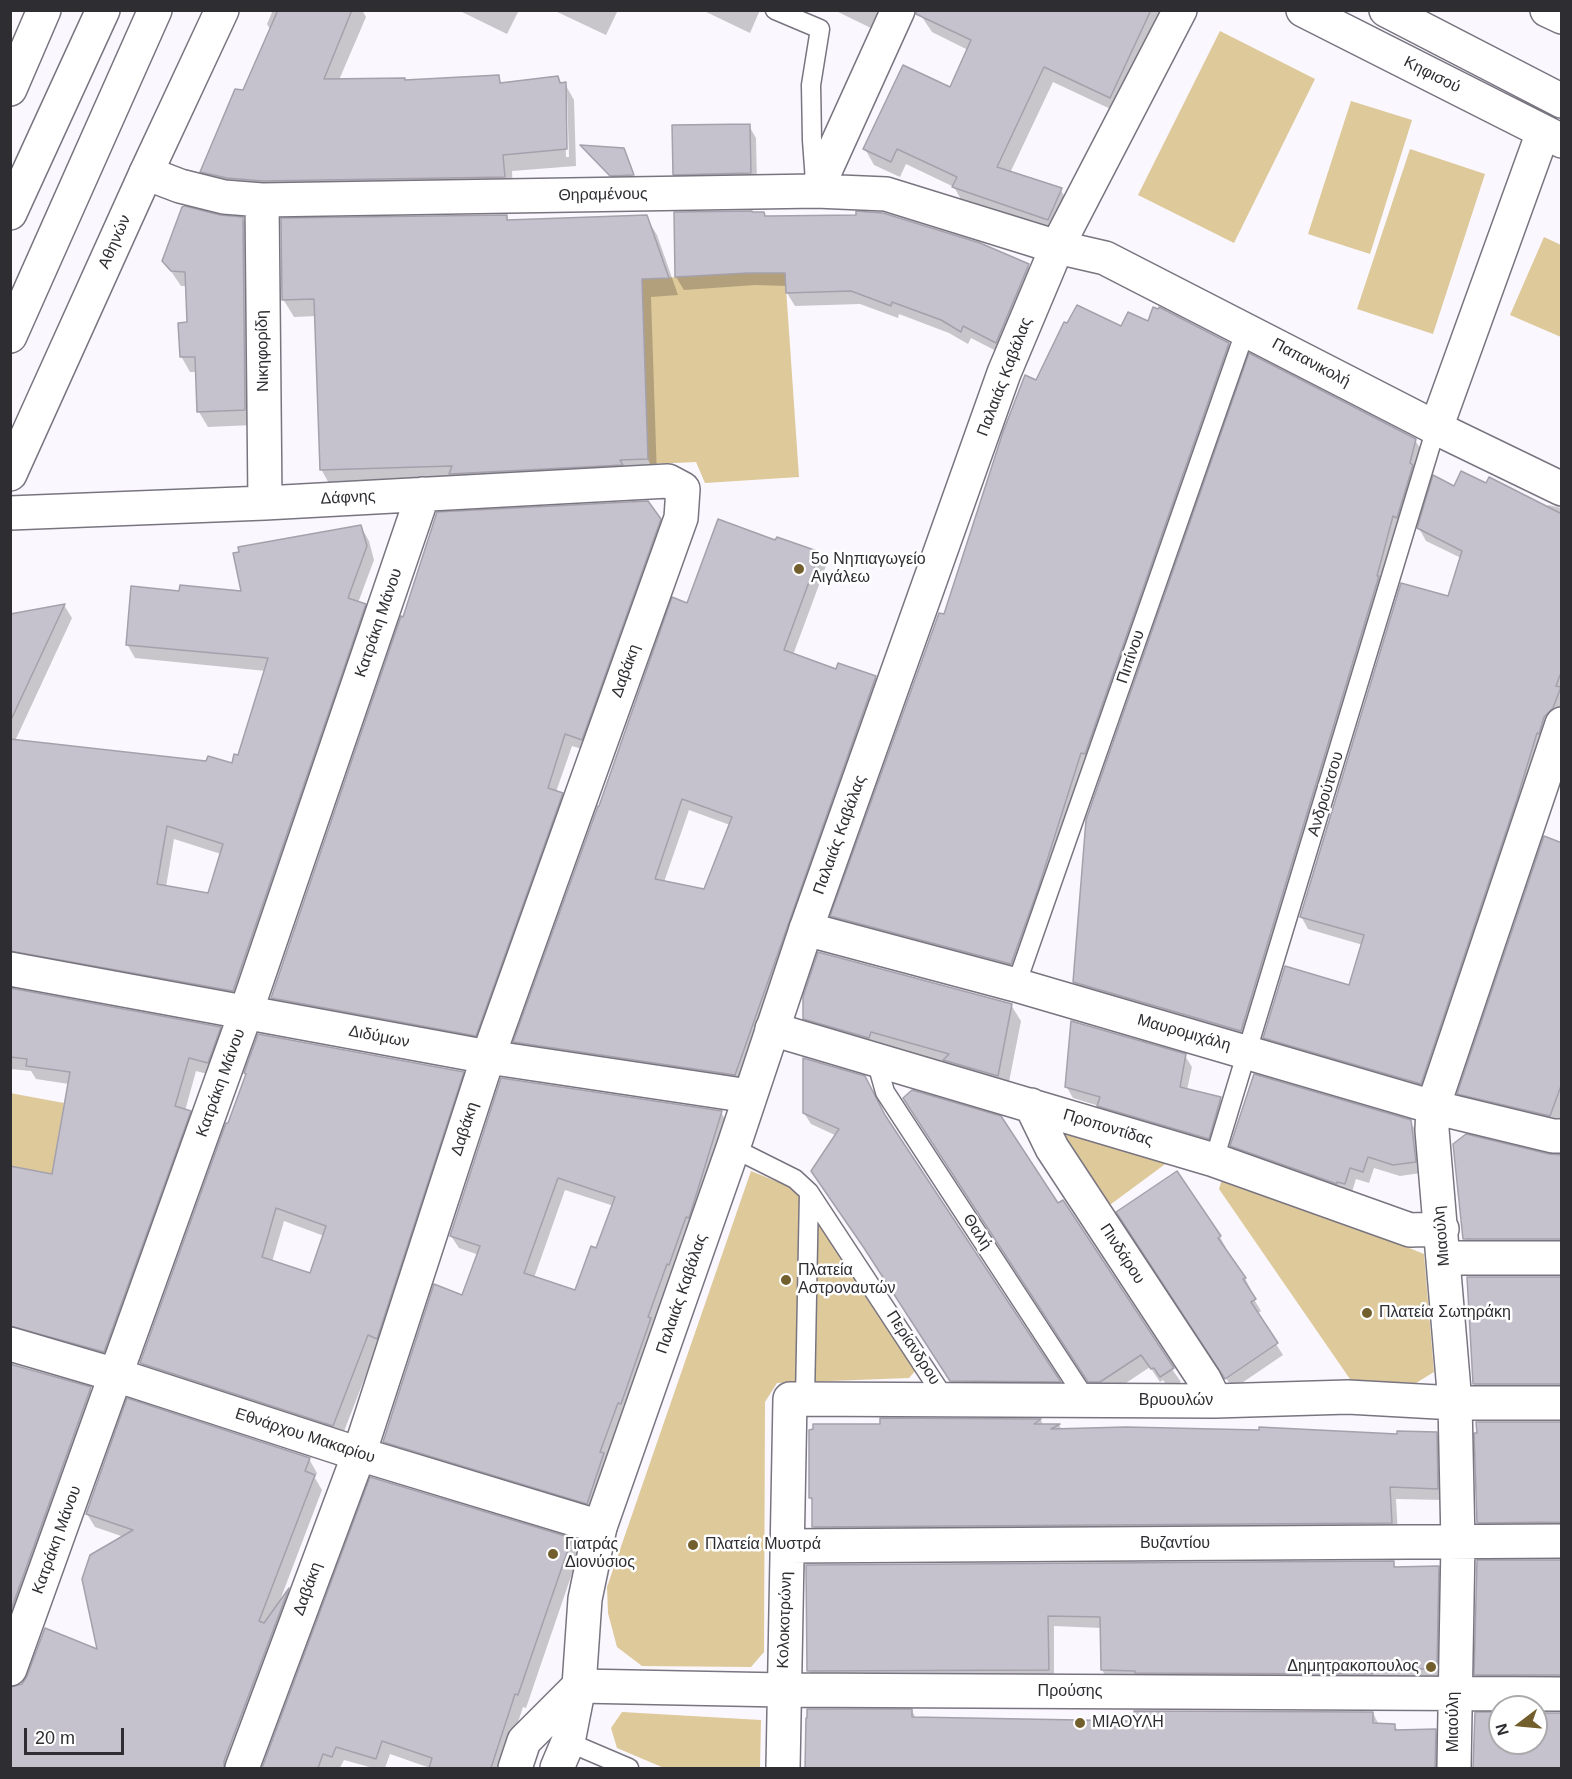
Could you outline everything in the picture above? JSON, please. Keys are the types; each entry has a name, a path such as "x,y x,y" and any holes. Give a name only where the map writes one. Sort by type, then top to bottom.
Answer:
{"main road":[{"path":"10,89 44,10"},
{"path":"10,213 103,10"},
{"path":"10,336 154,10"},
{"name":"Αθηνών","path":"10,474 146,172 222,10"},
{"path":"816,191 898,10"},
{"name":"Παλαιάς Καβάλας","path":"563,1755 579,1686 585,1599 600,1527 733,1148 806,930 1004,373 1057,247 1180,10"},
{"name":"Κηφισού","path":"1303,10 1552,137"},
{"path":"1386,10 1562,101"},
{"path":"1547,10 1562,17"},
{"path":"1436,428 1552,137"},
{"name":"Θηραμένους","path":"146,172 180,186 224,197 262,200 816,191 886,194 1057,247"},
{"name":"Νικηφορίδη","path":"262,200 265,503"},
{"name":"Παπανικολή","path":"1057,247 1105,258 1436,428 1562,489"},
{"name":"Δάφνης","path":"10,513 265,503 668,481 683,489"},
{"name":"Δαβάκη","path":"242,1768 359,1454 488,1057 681,518 683,489"},
{"name":"Κατράκη Μάνου","path":"10,1669 246,1012 423,494"},
{"name":"Μιαούλη","path":"1454,1768 1458,1543 1455,1402 1432,1130 1434,1107 1562,724"},
{"name":"Μαυρομιχάλη","path":"806,930 1016,985 1434,1107 1559,1128"},
{"name":"Διδύμων","path":"10,969 488,1057 749,1096"},
{"name":"Προποντίδας","path":"772,1029 1214,1160 1443,1244 1562,1258"},
{"name":"Πινδάρου","path":"1031,1105 1052,1148 1198,1369 1215,1401"},
{"name":"Εθνάρχου Μακαρίου","path":"10,1344 600,1527"},
{"name":"Βρυουλών","path":"798,1399 1215,1401 1348,1397 1455,1402 1562,1403"},
{"name":"Κολοκοτρώνη","path":"783,1768 788,1546 798,1399"},
{"name":"Βυζαντίου","path":"788,1546 1562,1541"},
{"path":"515,1768 524,1741 579,1686"},
{"name":"Προύσης","path":"579,1686 783,1690 1562,1694"}],"lane":[{"path":"776,10 820,29 811,85 816,191"},
{"name":"Πιπίνου","path":"1016,985 1246,329"},
{"name":"Ανδρούτσου","path":"1214,1160 1436,428"},
{"name":"Θαλή","path":"876,1060 885,1092 1087,1401"},
{"name":"Περίανδρου","path":"733,1148 795,1179 809,1192 945,1399"},
{"name":"Κολοκοτρώνη","path":"798,1399 809,1192"},
{"path":"563,1755 629,1768"}],"shaded area":[{"path":"1220,31 1315,79 1234,243 1138,195"},
{"path":"1351,101 1412,120 1370,254 1308,234"},
{"path":"1410,149 1485,174 1433,334 1357,309"},
{"path":"1544,237 1561,245 1561,337 1510,315"},
{"path":"785,273 799,477 705,483 696,462 650,464 642,279"},
{"path":"10,1093 64,1103 52,1174 11,1166"},
{"path":"1053,1131 1168,1162 1103,1210"},
{"path":"751,1171 800,1191 916,1370 909,1378 777,1383 765,1402 764,1652 751,1667 642,1666 617,1647 608,1613 607,1587"},
{"name":"Πλατεία Σωτηράκη","path":"1224,1173 1424,1254 1434,1372 1416,1383 1352,1382 1219,1189"},
{"path":"622,1712 761,1720 760,1768 664,1768 617,1748 611,1728"}],"building":[{"path":"278,10 352,10 324,79 405,78 405,80 499,75 500,83 558,76 560,83 566,82 567,149 503,155 505,177 263,181 227,178 200,172 235,89 243,90"},
{"path":"916,10 1151,10 1110,98 1044,67 997,167 1062,188 1048,220 952,187 957,177 897,149 891,162 863,149 903,65 950,87 971,40 916,14"},
{"path":"750,124 751,173 673,175 672,125"},
{"path":"580,145 624,148 634,175 610,176"},
{"path":"182,207 220,215 243,217 245,410 197,412 195,357 180,357 178,323 187,322 185,272 171,271 162,261"},
{"path":"856,211 883,213 980,243 1029,264 996,343 963,326 961,332 941,320 892,302 891,306 851,291 786,293 785,273 675,277 674,212 764,212 765,216 856,215"},
{"path":"507,215 507,220 647,215 669,278 642,279 648,459 620,460 623,465 449,474 452,466 320,470 314,299 282,300 281,218"},
{"path":"1077,305 1121,326 1128,312 1148,321 1153,307 1158,309 1159,307 1229,343 1085,754 1081,753 1038,889 1011,964 830,916 939,613 944,614 1003,432 1025,375 1036,380 1064,322 1067,323"},
{"path":"1249,353 1416,439 1410,463 1413,465 1397,518 1393,516 1377,576 1379,576 1241,1031 1073,982 1086,820"},
{"path":"1461,471 1486,483 1489,477 1562,514 1562,670 1556,686 1561,687 1553,708 1544,717 1539,734 1537,733 1421,1084 1263,1038 1285,966 1349,985 1364,935 1300,917 1401,583 1448,596 1462,551 1417,528 1433,475 1454,486"},
{"path":"648,501 661,519 582,740 565,734 548,788 563,793 476,1036 271,998 437,512"},
{"path":"718,519 775,540 777,537 820,552 784,650 836,669 838,663 876,676 735,1075 513,1042 672,597 687,603","holes":["682,799 732,817 704,889 655,879"]},
{"path":"361,525 367,546 348,598 366,604 233,991 10,951 10,739 206,761 208,756 232,763 234,754 238,755 268,658 126,645 131,586 179,591 180,585 241,591 233,553 239,552 238,547","holes":["167,826 223,844 208,893 157,884"]},
{"path":"65,604 10,722 10,614"},
{"path":"1544,836 1562,843 1562,1083 1550,1116 1457,1094"},
{"path":"818,952 1012,1004 998,1076 943,1060 949,1054 871,1032 869,1038 803,1019 803,997"},
{"path":"10,988 221,1027 208,1063 189,1058 175,1106 191,1111 104,1352 10,1326 10,1166 52,1174 70,1072 26,1066 27,1059 10,1057"},
{"path":"1071,1021 1186,1054 1180,1087 1221,1097 1209,1139 1097,1106 1100,1097 1065,1087"},
{"path":"258,1034 464,1072 377,1339 368,1335 333,1426 140,1363 226,1123 228,1123 246,1074 244,1073","holes":["276,1208 326,1226 310,1273 262,1257"]},
{"path":"803,1058 865,1076 885,1115 1061,1382 950,1381 811,1171 839,1129 803,1113"},
{"path":"1254,1074 1411,1120 1416,1162 1393,1165 1368,1157 1363,1172 1350,1168 1345,1184 1337,1182 1337,1184 1230,1146"},
{"path":"501,1078 722,1111 689,1218 686,1217 669,1265 667,1264 621,1404 618,1403 600,1452 604,1453 587,1504 383,1442 434,1284 462,1295 480,1246 450,1236","holes":["558,1178 615,1197 596,1248 591,1246 575,1290 524,1273"]},
{"path":"912,1090 1001,1116 1058,1203 1063,1200 1174,1368 1160,1377 1141,1355 1100,1382 1088,1382 903,1098"},
{"path":"1466,1134 1549,1154 1562,1155 1562,1239 1463,1239 1453,1144"},
{"path":"1177,1171 1221,1236 1218,1238 1246,1278 1243,1279 1256,1299 1251,1302 1278,1343 1225,1379 1116,1212"},
{"path":"1467,1277 1562,1277 1562,1384 1473,1384"},
{"path":"10,1364 91,1387 11,1610 10,1610"},
{"path":"127,1398 310,1458 305,1471 315,1475 259,1621 264,1623 289,1588 224,1761 224,1768 10,1768 10,1687 22,1684 27,1676 45,1628 97,1649 82,1579 90,1555 133,1530 86,1514"},
{"path":"880,1418 1041,1419 1034,1424 1060,1424 1051,1429 1126,1427 1259,1430 1259,1427 1397,1434 1397,1431 1437,1432 1438,1489 1390,1487 1392,1523 812,1527 812,1498 809,1498 809,1430 813,1429 813,1424 880,1424"},
{"path":"1476,1422 1562,1422 1562,1522 1477,1523 1474,1433 1477,1433"},
{"path":"370,1477 572,1538 518,1695 515,1694 491,1768 429,1768 432,1758 382,1741 376,1759 336,1747 332,1757 323,1754 318,1768 262,1768"},
{"path":"1477,1560 1562,1560 1562,1675 1474,1675"},
{"path":"1394,1561 1394,1567 1439,1566 1437,1669 1373,1669 1373,1674 1135,1673 1135,1671 1101,1670 1100,1617 1048,1616 1049,1670 807,1671 806,1565"},
{"path":"807,1709 912,1709 912,1717 1134,1721 1134,1711 1373,1712 1373,1723 1395,1724 1395,1730 1436,1729 1435,1768 805,1768"},
{"path":"1475,1712 1488,1712 1488,1755 1548,1755 1548,1713 1562,1713 1562,1768 1473,1768"}],"place":[{"name":"5ο Νηπιαγωγείο Αιγάλεω","path":"799,569"},
{"name":"Πλατεία Αστροναυτών","path":"786,1280"},
{"name":"Πλατεία Σωτηράκη","path":"1367,1313"},
{"name":"Πλατεία Μυστρά","path":"693,1545"},
{"name":"Γιατράς Διονύσιος","path":"553,1554"},
{"name":"Δημητρακοπουλος","path":"1431,1667"},
{"name":"ΜΙΑΟΥΛΗ","path":"1080,1723"}]}
